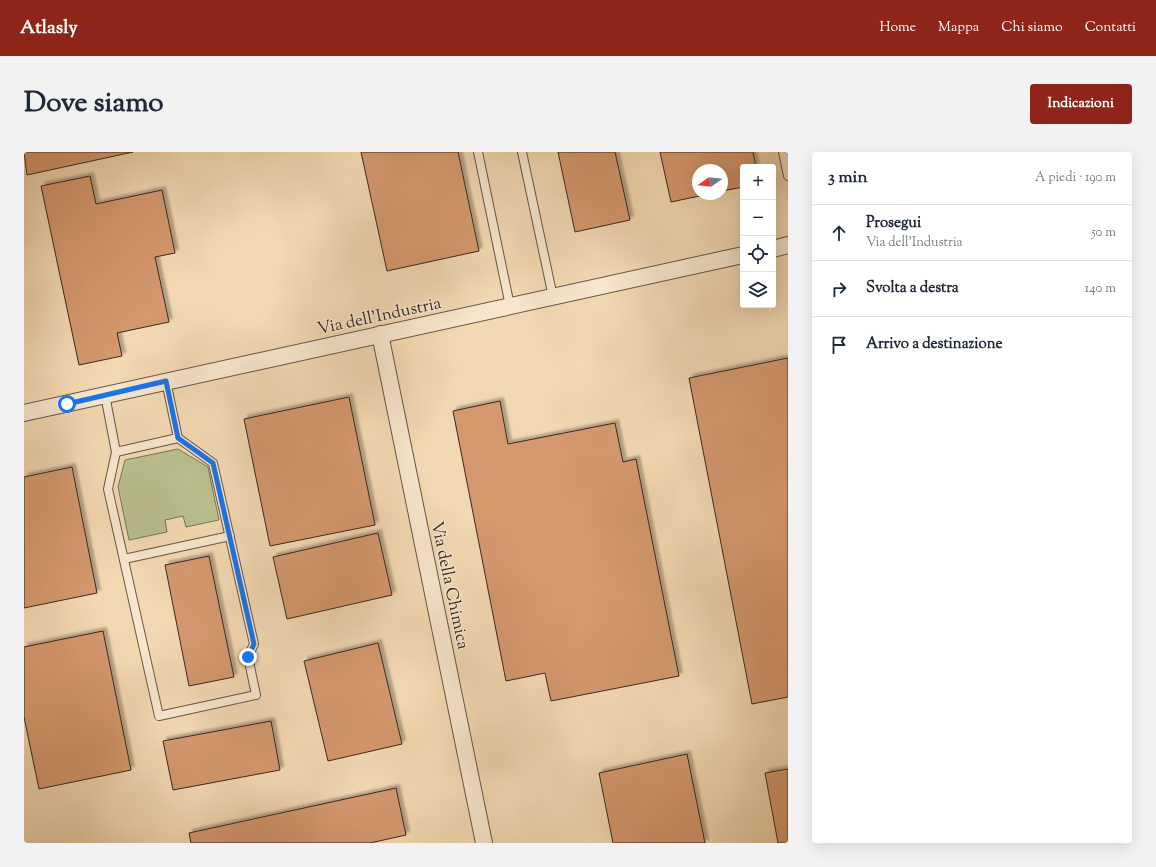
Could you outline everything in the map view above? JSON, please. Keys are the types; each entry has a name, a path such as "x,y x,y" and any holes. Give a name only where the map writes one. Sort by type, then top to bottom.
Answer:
{"street":[{"path":"776,248 788,245"},
{"name":"Via dell'Industria","path":"24,413 740,256"},
{"name":"Via della Chimica","path":"380,334 484,843"}],"lane":[{"path":"478,152 510,306"},
{"path":"522,152 553,296"},
{"path":"783,152 788,176"},
{"path":"105,395 116,452 108,489 159,716 256,695 248,657 254,644 213,463 178,438 166,381"},
{"path":"116,452 178,438"},
{"path":"124,559 230,536"}],"green space":[{"path":"178,449 208,467 219,520 186,527 183,516 165,520 167,532 129,540 118,487 125,460"}],"building":[{"path":"24,152 133,152 27,175"},
{"path":"361,152 458,152 479,251 387,271"},
{"path":"558,152 615,152 630,220 575,232"},
{"path":"660,152 753,152 755,164 740,164 740,188 728,190 728,164 692,164 692,198 671,202"},
{"path":"90,176 96,204 162,190 175,253 155,257 169,322 117,333 122,356 79,365 41,186"},
{"path":"788,358 788,697 752,704 689,378"},
{"path":"349,397 375,525 270,546 244,419"},
{"path":"500,401 508,444 615,423 623,462 636,459 679,676 551,701 545,673 506,681 453,411"},
{"path":"72,467 97,593 24,608 24,477"},
{"path":"378,533 392,595 287,619 273,557"},
{"path":"209,556 234,677 189,686 165,565"},
{"path":"103,631 131,770 39,789 24,717 24,647"},
{"path":"378,643 402,744 328,761 304,661"},
{"path":"271,721 280,770 173,790 163,741"},
{"path":"687,754 705,843 613,843 599,773"},
{"path":"788,769 788,843 778,843 765,773"},
{"path":"396,788 406,835 370,843 191,843 189,833"}],"route":[{"path":"67,404 166,381 178,438 213,463 254,644 248,657"}]}
